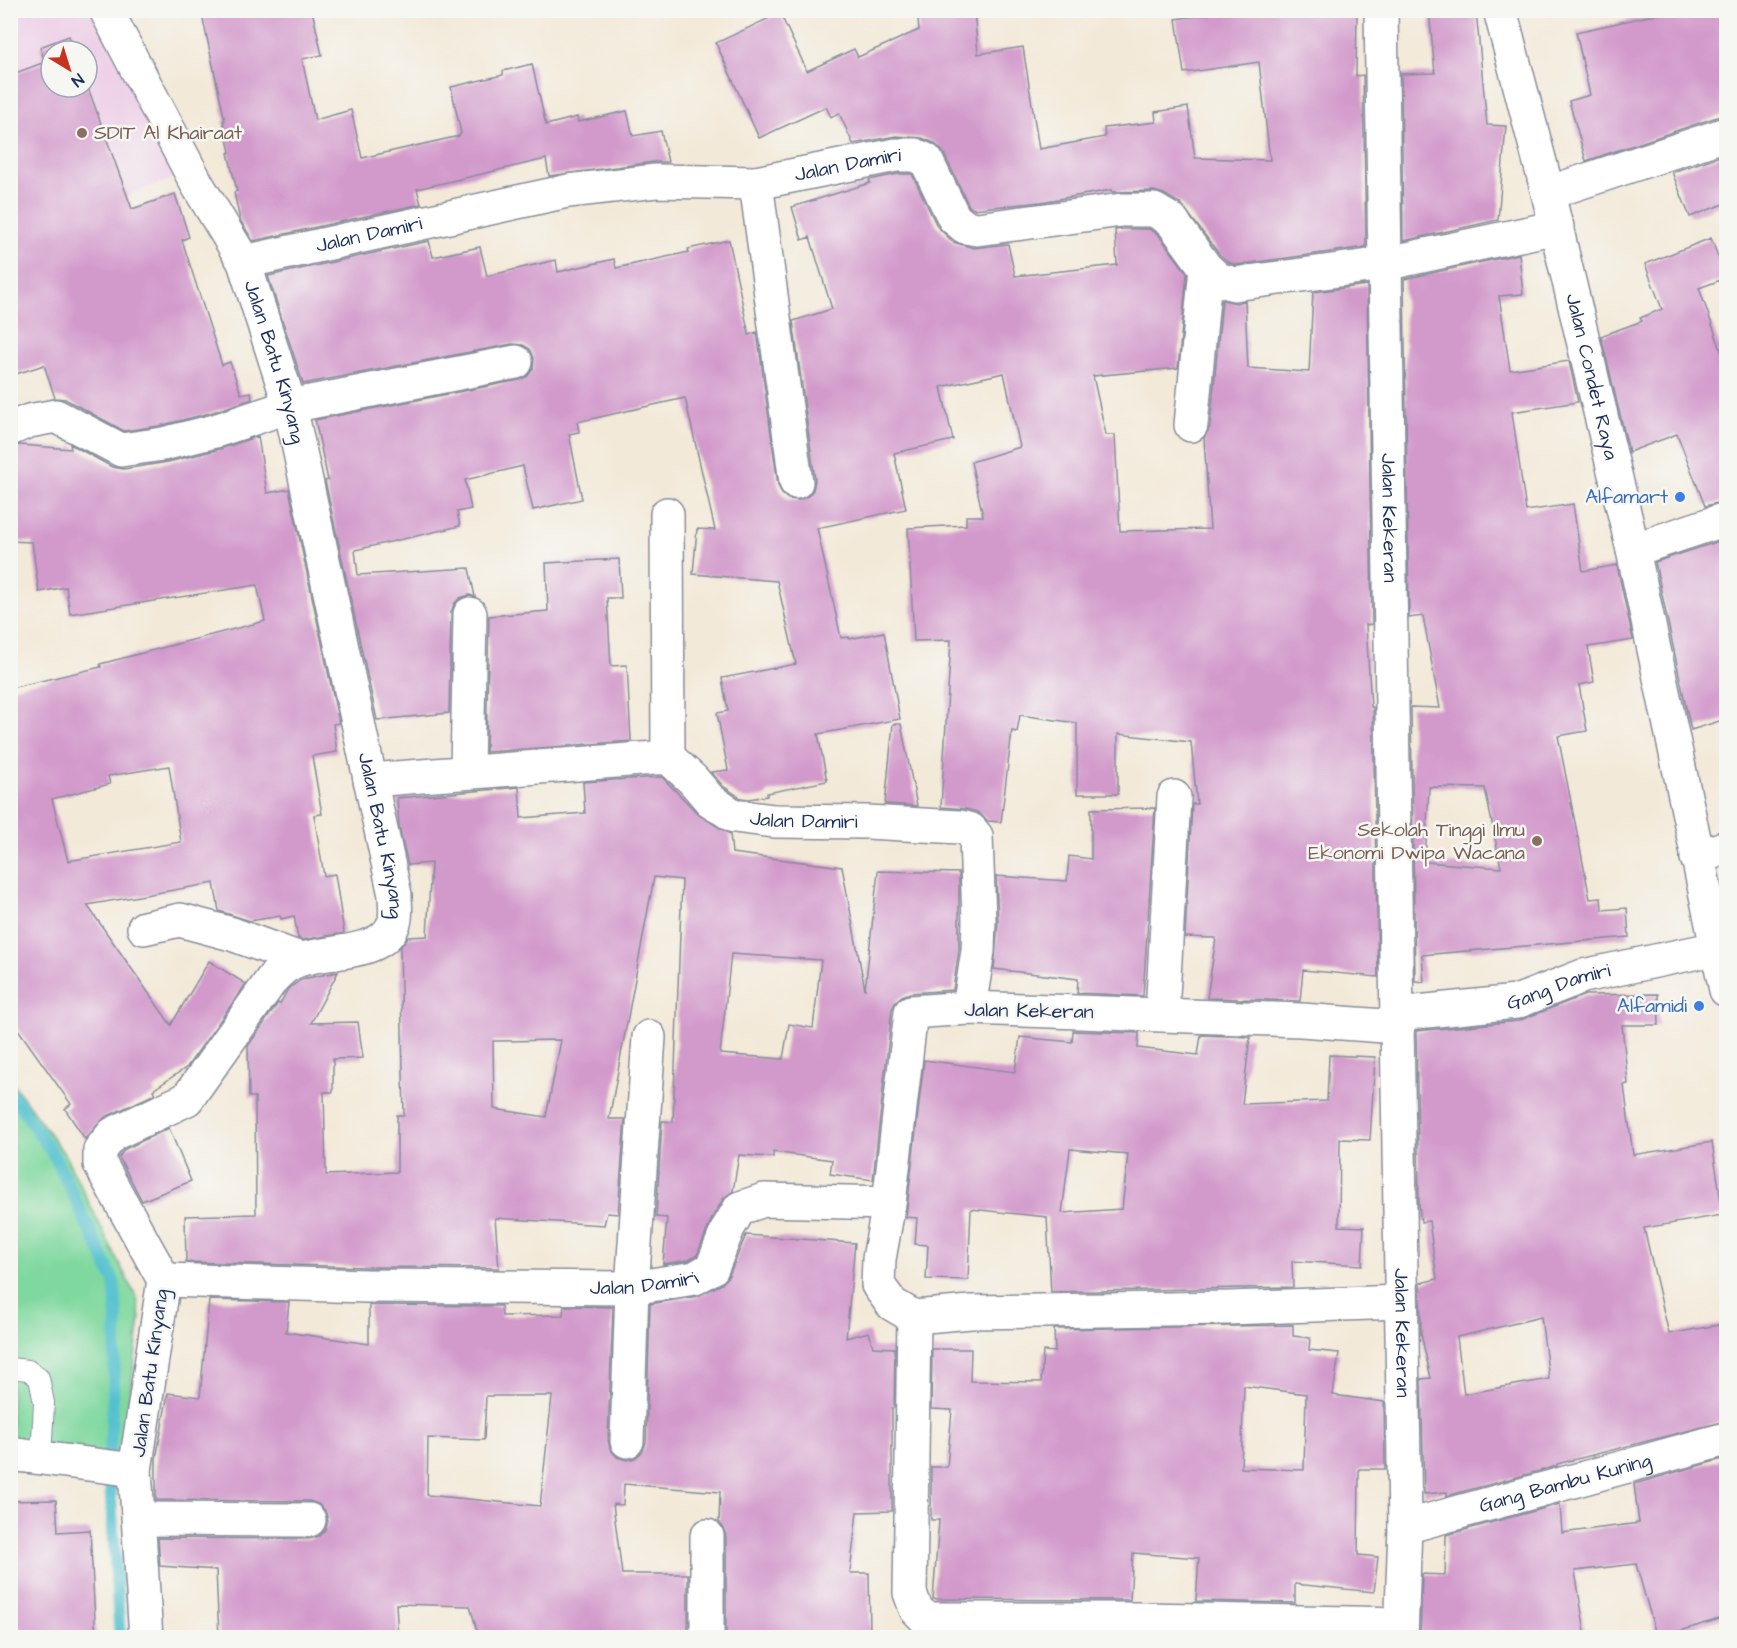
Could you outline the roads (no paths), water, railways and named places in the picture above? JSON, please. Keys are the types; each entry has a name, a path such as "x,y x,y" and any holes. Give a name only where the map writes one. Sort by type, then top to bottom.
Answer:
{"street":[{"name":"Jalan Batu Kinyang","path":"106,10 197,183 244,262 290,406 395,896 395,922 386,937 371,946 300,959 285,966 273,978 187,1099 113,1134 100,1150 100,1164 164,1280 132,1471 139,1519 146,1638"},
{"name":"Jalan Kekeran","path":"1381,10 1405,1527 1401,1631"},
{"name":"Jalan Condet Raya","path":"1500,10 1557,227 1634,550 1712,852 1718,948 1726,990"},
{"path":"1548,193 1726,134"},
{"name":"Jalan Damiri","path":"244,262 568,191 656,181 756,183 896,154 915,155 926,160 954,218 964,227 977,229 1122,210 1154,210 1171,220 1206,268 1218,279 1234,284 1384,264 1557,227"},
{"path":"756,183 796,482"},
{"path":"1191,425 1206,268"},
{"path":"10,429 29,421 56,416 121,450 163,444 215,431 290,406 516,362"},
{"path":"370,780 668,757 667,514"},
{"path":"1634,550 1726,519"},
{"path":"467,772 470,614"},
{"name":"Jalan Damiri","path":"668,757 710,800 734,816 774,821 867,822 960,827 971,830 976,836 979,921 978,951 969,1008"},
{"path":"1161,1014 1174,797"},
{"path":"144,928 180,920 232,934 300,959"},
{"name":"Gang Damiri","path":"1398,1021 1516,1002 1583,976 1718,948"},
{"name":"Jalan Kekeran","path":"889,1203 911,1012 969,1008 1301,1020 1398,1021"},
{"path":"627,1441 632,1288 649,1038"},
{"name":"Jalan Damiri","path":"164,1280 368,1286 632,1288 695,1278 712,1268 728,1228 740,1208 764,1200 889,1203"},
{"path":"889,1203 879,1259 878,1285 892,1304 914,1317 971,1312 1228,1308 1401,1302"},
{"path":"914,1317 910,1593 916,1609 926,1619 1144,1628 1401,1631"},
{"name":"Gang Bambu Kuning","path":"1405,1527 1726,1438"},
{"path":"26,1456 132,1471"},
{"path":"139,1519 309,1520"},
{"path":"706,1638 707,1536"}],"lane":[{"path":"10,1368 28,1370 39,1378 44,1403 26,1456"}],"waterway":[{"path":"10,1091 55,1157 114,1281 117,1318 109,1468 120,1638"}],"place":[{"name":"SDIT Al Khairaat","path":"82,133"},
{"name":"Alfamart","path":"1680,497"},
{"name":"Sekolah Tinggi Ilmu Ekonomi Dwipa Wacana","path":"1537,841"},
{"name":"Alfamidi","path":"1699,1006"}]}
